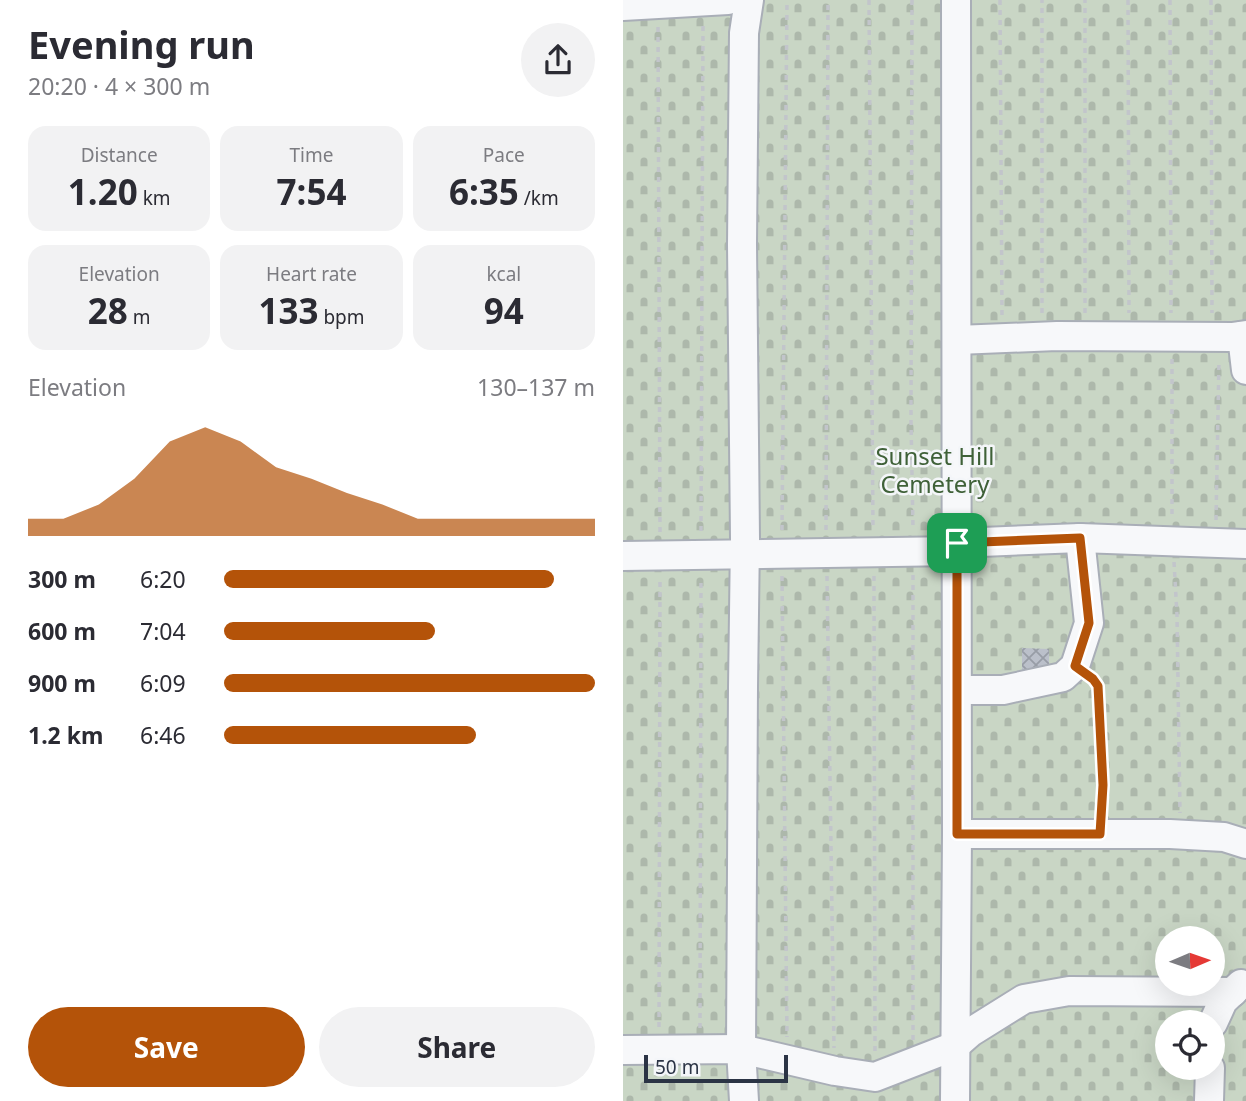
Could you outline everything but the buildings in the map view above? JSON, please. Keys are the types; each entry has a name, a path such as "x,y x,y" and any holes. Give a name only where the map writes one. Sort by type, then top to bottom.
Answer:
{"lane":[{"path":"744,1101 741,1049 745,554 742,218 744,33 749,0"},
{"path":"955,1101 956,0"},
{"path":"623,6 715,1"},
{"path":"957,340 1230,336 1246,370"},
{"path":"623,556 913,552 1080,538 1246,544"},
{"path":"957,690 1003,690 1063,677 1075,666 1089,623 1080,538"},
{"path":"957,834 1180,835 1224,837 1246,844"},
{"path":"623,1050 741,1049 835,1071 875,1077 955,1046 971,1032 1024,999 1069,991 1240,986"},
{"path":"1219,1010 1223,1001 1240,986"},
{"path":"1209,1101 1210,1080"}],"path":[{"path":"912,0 913,1063"},
{"path":"1000,0 1002,339"},
{"path":"1042,0 1042,337"},
{"path":"1085,0 1085,337"},
{"path":"1128,0 1129,337"},
{"path":"1170,0 1172,541 1177,615 1180,835"},
{"path":"1211,0 1230,336 1216,543"},
{"path":"700,1050 701,555 715,1"},
{"path":"658,4 659,1050"},
{"path":"1075,666 1098,686 1103,785 1100,834"}],"green space":[{"name":"Sunset Hill Cemetery","path":"623,0 1246,0 1246,1101 623,1101"}],"route":[{"path":"1080,538 1089,623 1075,666 1098,686 1103,785 1100,834 957,834 957,543 1080,538"}]}
